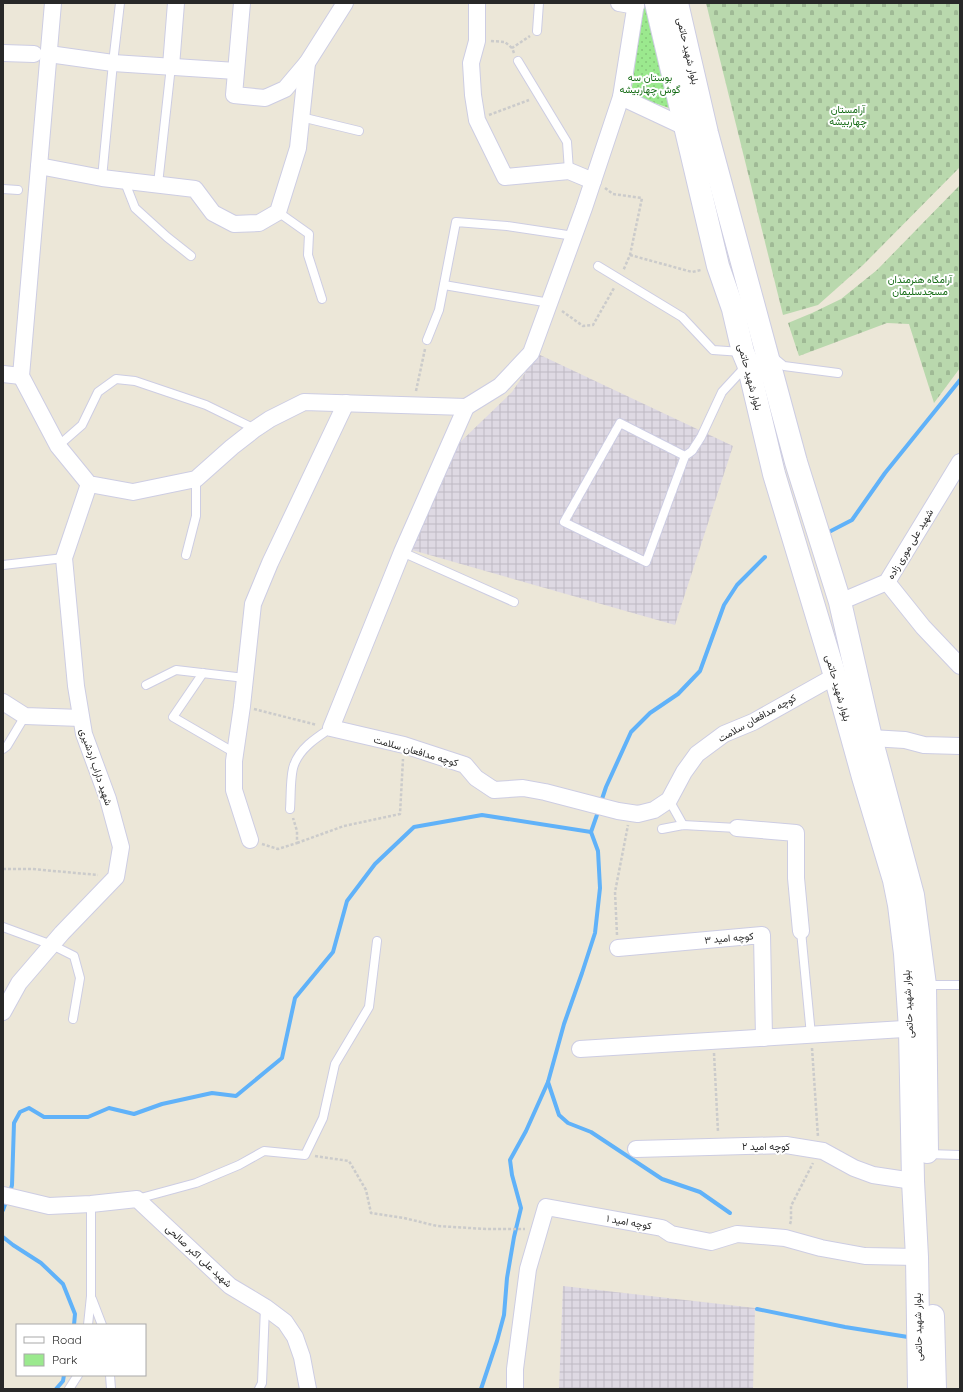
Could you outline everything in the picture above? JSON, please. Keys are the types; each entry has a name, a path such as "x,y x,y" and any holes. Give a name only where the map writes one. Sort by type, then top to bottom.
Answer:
{"main road":[{"name":"بلوار شهید حاتمی","path":"677,3 707,133 753,354 774,474 835,676 894,880 904,954 918,1028 927,1154 935,1389"},
{"name":"بلوار شهید حاتمی","path":"643,4 685,127 718,266 732,309 753,354 796,462 840,602 871,738 913,894 925,985 918,1028 913,1181 917,1257 919,1389"}],"street":[{"path":"53,3 41,54 39,166 21,376 58,446 89,484 132,492 196,479 255,429 270,419 304,402 466,407 500,386 531,352 594,181 621,97 643,4 619,3"},
{"path":"171,66 176,3"},
{"path":"242,3 234,95 265,98 285,89 307,63 345,3"},
{"path":"477,3 477,41 471,63 473,95 478,120 505,177 569,171 594,181"},
{"path":"3,53 41,54 113,63 236,71"},
{"path":"39,166 102,178 195,189 213,212 234,224 259,223 278,212 298,148 307,63"},
{"path":"621,97 685,127 707,133"},
{"path":"3,374 21,376"},
{"path":"250,840 234,790 235,753 242,706 253,604 273,556 346,403"},
{"path":"331,728 402,552 466,407"},
{"name":"شهید علی موری زاده","path":"840,602 887,582 960,463"},
{"name":"شهید داراب اردشیری","path":"89,484 64,558 76,686 84,734 108,799 121,847 116,877"},
{"path":"887,582 923,627 960,666"},
{"name":"کوچه مدافعان سلامت","path":"331,728 404,745 465,765 476,778 494,790 523,788 545,792 594,806 638,814 654,810 669,800 684,772 697,754 724,734 753,722 835,676"},
{"path":"3,700 25,716 81,718"},
{"path":"871,738 905,740 924,745 960,746"},
{"path":"737,828 796,833 796,878 801,931"},
{"path":"3,1012 19,983 52,945 116,877"},
{"name":"کوچه امید ۳","path":"618,948 762,935 764,1038"},
{"path":"580,1050 918,1028"},
{"name":"کوچه امید ۲","path":"636,1149 786,1145 823,1151 854,1168 873,1175 913,1181"},
{"path":"3,1195 48,1206 91,1204 137,1199"},
{"name":"شهید علی اکبر صالحی","path":"137,1199 230,1286 265,1307 286,1322 295,1337 302,1357 307,1388"},
{"name":"کوچه امید ۱","path":"515,1389 515,1369 528,1269 546,1206 662,1228 671,1234 711,1242 737,1234 785,1238 821,1248 865,1256 917,1257"}],"lane":[{"path":"102,178 120,3"},
{"path":"536,31 539,3"},
{"path":"518,61 566,142 569,171"},
{"path":"158,184 171,66"},
{"path":"301,117 359,131"},
{"path":"124,180 135,208 191,256"},
{"path":"3,190 18,190"},
{"path":"278,212 309,234 308,255 322,299"},
{"path":"427,340 439,310 456,222 507,226 574,236"},
{"path":"598,266 682,317 713,350 753,354 784,366 838,373"},
{"path":"444,285 550,303"},
{"path":"685,456 620,423 564,522 646,562 685,456 692,451 701,437 722,392 753,354"},
{"path":"58,446 82,424 98,392 116,379 135,381 206,405 255,429"},
{"path":"186,555 196,516 196,479"},
{"path":"402,552 514,602"},
{"path":"3,565 64,558"},
{"path":"146,686 176,670 245,678"},
{"path":"203,673 173,717 235,753"},
{"path":"3,749 7,746 25,716"},
{"path":"290,809 293,766 299,755 312,740 331,728"},
{"path":"669,800 683,825"},
{"path":"662,829 683,825 737,828"},
{"path":"3,927 52,945 74,956 80,978 73,1019"},
{"path":"801,931 811,1035"},
{"path":"137,1199 196,1183 239,1165 264,1151 305,1155 323,1118 335,1064 369,1007 377,941"},
{"path":"925,985 960,986"},
{"path":"927,1154 960,1155"},
{"path":"88,1324 91,1296 91,1204"},
{"path":"91,1296 102,1324"},
{"path":"259,1389 262,1383 265,1307"},
{"path":"69,1389 77,1376"},
{"path":"110,1376 111,1389"}],"path":[{"path":"512,48 536,31"},
{"path":"477,41 506,42 512,48 518,61"},
{"path":"478,120 539,97"},
{"path":"550,303 583,326 593,325 619,279 630,255 642,198 613,194 594,181"},
{"path":"630,255 692,272 718,266"},
{"path":"413,405 427,340"},
{"path":"242,706 331,728"},
{"path":"250,840 278,849 344,826 400,814 404,745"},
{"path":"290,809 297,831 297,843"},
{"path":"618,948 615,892 624,812"},
{"path":"3,869 32,869 116,877"},
{"path":"714,1041 719,1147"},
{"path":"305,1155 349,1161 366,1190 371,1213 404,1218 437,1226 486,1229 527,1228"}],"shaded area":[{"path":"538,354 733,446 675,625 412,550 453,449 512,392"},
{"path":"563,1286 755,1308 753,1389 559,1389"}],"green space":[{"name":"بوستان سه گوش چهاربیشه","path":"643,3 651,3 675,110 631,95"},
{"name":"آرامستان چهاربیشه","path":"706,3 960,3 960,167 863,265 818,305 783,315"},
{"name":"آرامگاه هنرمندان مسجدسلیمان","path":"960,185 960,368 934,403 909,324 887,323 799,356 788,323 841,299 877,270"}],"waterway":[{"path":"825,534 852,520 885,473 960,380"},
{"path":"601,802 606,787 631,732 650,713 678,694 700,671 724,605 737,585 765,557"},
{"path":"481,1389 504,1315 507,1278 521,1208 512,1175 510,1160 526,1131 548,1082 564,1024 595,933 600,888 598,851 591,832 599,809"},
{"path":"10,1193 12,1185 14,1123 20,1112 29,1108 44,1117 88,1117 109,1108 134,1114 162,1104 212,1093 236,1096 282,1058 295,998 333,952 347,901 375,864 414,827 482,815 591,832"},
{"path":"548,1082 559,1115 568,1123 591,1132 662,1179 700,1192 730,1213"},
{"path":"3,1210 7,1199"},
{"path":"3,1237 41,1263 63,1284 75,1314 74,1324"},
{"path":"757,1309 845,1327 908,1337 910,1341"},
{"path":"56,1389 63,1381 64,1376"}]}
